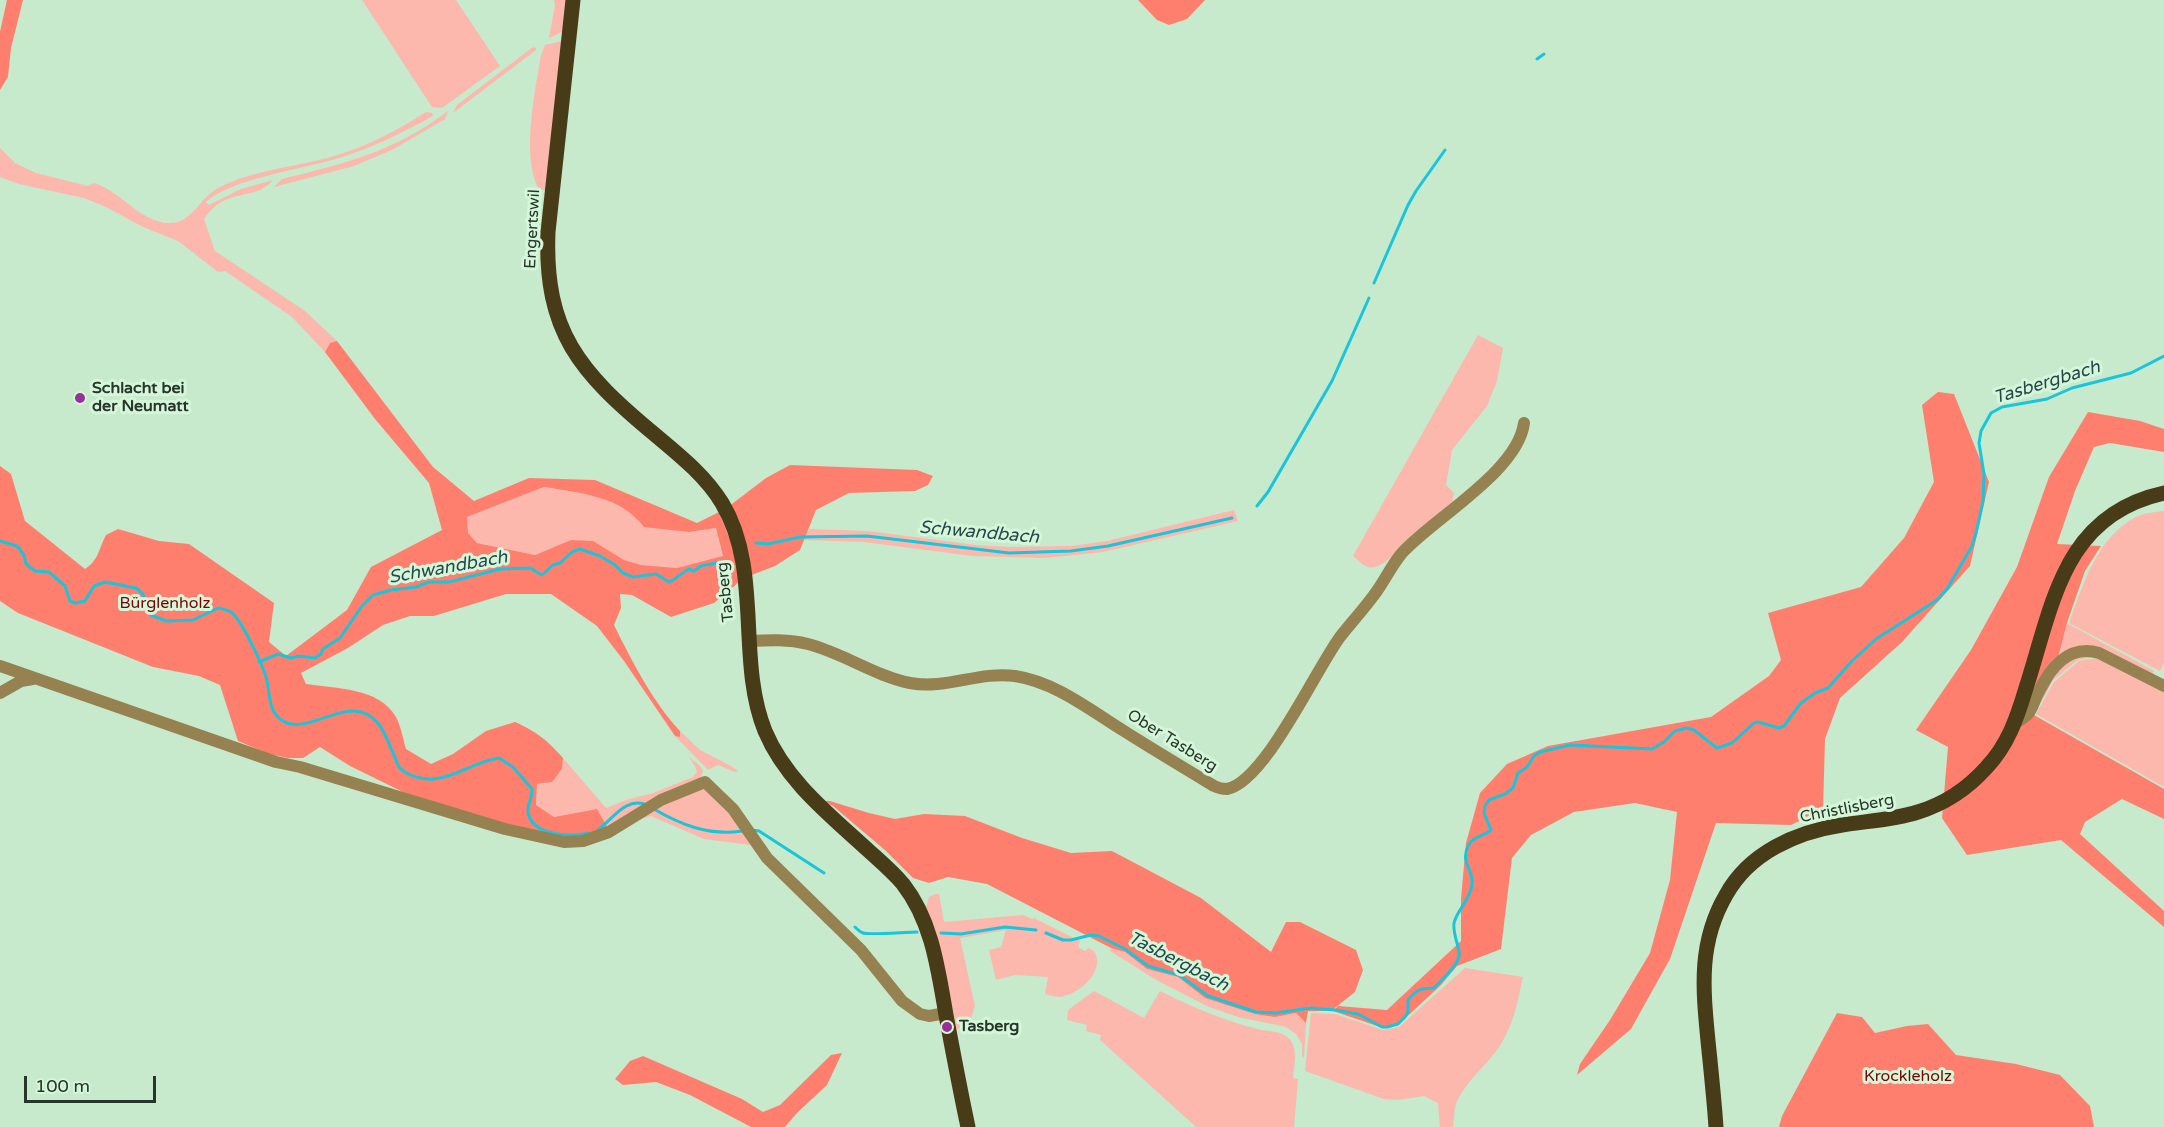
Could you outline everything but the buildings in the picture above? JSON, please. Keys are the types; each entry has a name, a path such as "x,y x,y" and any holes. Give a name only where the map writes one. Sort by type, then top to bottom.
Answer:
{"main road":[{"name":"Engertswil","path":"573,4 546,264 550,291 560,324 576,356 597,383 687,461 707,484 722,502 736,535"},
{"name":"Christlisberg","path":"1716,1127 1704,1000 1704,964 1708,939 1716,916 1735,881 1748,866 1764,854 1803,834 1843,824 1907,815 1945,801 1967,786 2002,749 2015,723 2059,585 2071,558 2089,534 2115,513 2142,499 2164,493"},
{"name":"Tasberg","path":"736,535 745,577 749,641 757,705 765,730 774,750 797,783 888,868 912,897 932,944 968,1127"}],"street":[{"name":"Ober Tasberg","path":"749,641 775,640 809,644 887,676 921,685 991,675 1029,680 1070,697 1214,786 1230,788 1269,754 1333,647 1376,593 1399,556 1419,536 1478,488 1496,469 1515,448 1524,423"},
{"name":"Christlisberg","path":"2015,723 2030,712 2051,670 2074,651 2098,652 2164,686"},
{"path":"0,666 276,762 310,770 505,829 564,842 583,841 609,832 651,806 706,778 742,822 767,858 861,950 902,1001 920,1014 929,1016 946,1014"},
{"path":"0,693 21,681 34,678"}],"shaded area":[{"path":"362,0 456,0 500,66 442,108 432,107"},
{"path":"554,0 568,0 564,31 549,38 555,5"},
{"path":"562,41 547,190 539,190 531,160 530,142 536,87 541,55 545,45"},
{"path":"533,47 536,50 453,113 457,105"},
{"path":"448,111 445,119 392,150 354,166 274,187 282,179 348,161 389,146 408,137"},
{"path":"426,112 432,113 433,116 371,146 332,160 248,181 217,194 206,202 209,205 241,189 273,180 258,191 222,202 204,219 215,251 305,311 337,341 330,343 325,352 292,317 225,271 218,272 178,241 143,227 84,198 19,184 0,177 0,148 15,163 36,173 88,186 94,183 103,186 150,218 160,222 178,222 191,214 213,191 233,181 344,153 380,138"},
{"path":"1478,335 1503,348 1497,381 1487,406 1452,450 1446,485 1454,493 1452,503 1384,563 1371,568 1367,567 1353,556"},
{"path":"544,487 598,496 635,514 689,532 716,528 723,557 677,568 641,565 624,560 593,542 571,540 535,555 477,543 468,533 467,517"},
{"path":"1234,510 1238,521 1103,552 1045,558 972,556 864,542 804,540 809,529 868,531 976,545 1071,546 1107,541"},
{"path":"2164,511 2164,663 2160,671 2069,623 2093,563 2111,537 2136,517"},
{"path":"2067,623 2154,671 2148,683 2098,656 2078,660 2052,681"},
{"path":"2098,658 2164,692 2164,787 2036,714 2054,682 2079,661"},
{"path":"680,731 700,750 738,771 735,772 718,765 708,770 675,736 680,737"},
{"path":"689,757 703,771 700,779 703,789 712,792 750,840 751,845 704,839 651,816 608,828 597,809 554,817 536,805 537,784 546,784 562,769 563,758 606,808 693,777 697,772"},
{"path":"939,894 944,922 1023,915 1034,918 1080,941 1078,947 1085,951 1088,948 1094,951 1097,958 1095,972 1085,985 1071,994 1059,997 1045,994 1048,977 1015,975 996,980 989,950 1001,947 1006,930 960,938 975,1006 968,1028 956,1029 926,908 929,897"},
{"path":"1111,948 1125,952 1147,969 1178,977 1205,998 1275,1017 1296,1013 1306,1023 1304,1058 1302,1044 1296,1034 1286,1027 1238,1017 1209,1007 1158,981 1110,951"},
{"path":"1465,968 1523,977 1509,1028 1496,1052 1460,1096 1455,1107 1453,1127 1440,1127 1438,1103 1424,1096 1398,1100 1384,1099 1305,1071 1311,1013 1335,1014 1383,1030 1399,1027"},
{"path":"1094,991 1144,1018 1160,991 1220,1017 1288,1037 1294,1049 1293,1078 1298,1079 1294,1127 1196,1127 1100,1040 1101,1035 1086,1031 1087,1025 1067,1020 1068,1010"}],"green space":[{"path":"7,0 23,0 11,48 8,77 0,90 0,32"},
{"path":"1138,0 1205,0 1187,19 1169,25 1157,20"},
{"name":"Bürglenholz","path":"337,341 433,467 474,501 529,478 595,480 697,523 719,512 734,550 739,582 714,603 671,617 632,595 620,594 621,608 614,625 652,694 680,731 680,737 675,736 597,626 551,594 506,594 434,616 410,616 383,625 348,648 301,673 306,684 356,691 379,700 396,717 406,749 431,764 453,754 486,731 515,722 523,726 541,737 563,758 562,769 552,782 537,784 536,805 554,817 597,809 608,828 582,837 562,838 505,825 405,793 350,766 320,747 303,758 269,754 238,741 220,685 199,676 153,667 18,613 0,601 0,466 11,474 25,521 85,569 96,558 106,535 118,529 159,541 189,544 274,603 269,642 286,656 347,610 371,567 442,530 429,483 375,419 325,352 330,343","holes":["544,487 585,494 612,502 635,517 644,527 689,532 716,528 723,556 677,568 641,565 624,560 593,541 571,540 535,555 477,543 468,533 467,517"]},
{"path":"1938,392 1954,394 1989,482 1970,566 1902,642 1840,698 1825,739 1823,810 1791,825 1716,823 1670,959 1631,1029 1577,1075 1580,1064 1610,1020 1650,953 1670,880 1677,812 1635,803 1574,812 1531,835 1512,858 1501,949 1457,966 1441,985 1398,1025 1383,1028 1333,1011 1338,1006 1387,1010 1461,941 1461,899 1466,843 1480,793 1507,764 1548,746 1711,717 1769,676 1781,660 1768,613 1861,587 1904,538 1934,482 1922,405"},
{"path":"2088,412 2140,421 2164,429 2164,452 2110,443 2094,447 2075,491 2057,544 2101,546 2085,571 2067,623 2052,681 2034,715 2164,789 2164,819 2122,799 2085,822 2080,834 2164,911 2164,927 2061,840 1967,855 1942,818 1948,747 1916,730 1971,650 2017,567 2049,477"},
{"path":"790,465 917,470 933,476 928,485 915,491 849,493 816,510 800,550 775,566 749,576 728,507 766,478"},
{"path":"823,801 895,819 924,814 965,816 1022,838 1071,853 1112,851 1201,898 1271,952 1286,922 1300,922 1356,950 1363,970 1355,992 1331,1011 1308,1011 1306,1023 1296,1013 1275,1017 1255,1014 1205,998 1178,977 1147,969 1125,952 1111,948 987,884 948,877 929,883 913,878 886,851 833,806"},
{"name":"Krockleholz","path":"1837,1013 1862,1017 1875,1033 1928,1024 1956,1055 2016,1064 2060,1075 2090,1106 2094,1127 1779,1127 1782,1116"},
{"path":"842,1053 827,1085 785,1127 751,1127 690,1095 656,1082 623,1085 615,1079 630,1061 643,1056 742,1099 763,1112 780,1105 831,1055"}],"waterway":[{"name":"Schwandbach","path":"1537,59 1544,54"},
{"name":"Schwandbach","path":"1374,283 1408,205 1445,150"},
{"name":"Schwandbach","path":"1257,506 1268,492 1332,381 1369,298"},
{"name":"Tasbergbach","path":"1046,933 1063,940 1091,935 1099,936 1125,949 1148,966 1179,975 1208,996 1256,1012 1276,1013 1310,1008 1335,1010 1358,1014 1382,1027 1398,1024 1408,1012 1408,1000 1419,990 1434,988 1451,971 1457,961 1459,951 1454,923 1472,885 1466,862 1468,846 1472,841 1491,830 1484,813 1489,800 1513,788 1518,773 1527,767 1534,756 1540,752 1570,745 1652,749 1664,742 1675,731 1687,728 1694,730 1717,748 1732,743 1754,723 1779,728 1784,726 1801,703 1815,693 1828,688 1876,639 1937,600 1947,589 1972,546 1976,533 1983,501 1984,474 1979,443 1981,431 1991,413 2002,407 2047,399 2072,388 2131,373 2164,356"},
{"name":"Schwandbach","path":"756,543 768,544 800,537 867,536 1009,553 1071,551 1108,546 1232,518"},
{"name":"Tasbergbach","path":"0,541 17,546 24,555 26,564 35,571 49,572 65,586 70,601 75,603 85,601 94,586 105,582 136,588 143,594 151,615 166,621 193,620 218,608 230,611 241,624 257,656 267,681 272,708 282,720 291,724 301,724 344,712 363,712 376,721 380,727 400,768 421,778 442,778 482,762 499,758 513,767 532,789 528,812 536,826 562,835 588,833"},
{"name":"Schwandbach","path":"259,662 278,654 291,658 299,656 315,658 321,654 323,649 340,638 362,606 373,595 416,587 429,582 449,582 500,569 530,568 542,575 553,565 560,563 572,552 580,549 600,556 623,573 633,577 656,574 669,582 689,569 694,571 701,566 721,562"},
{"name":"Tasbergbach","path":"598,830 626,806 639,803 647,805"},
{"name":"Tasbergbach","path":"652,808 696,828 718,832 742,831"},
{"name":"Tasbergbach","path":"752,830 759,831 824,873"},
{"path":"855,927 866,934 917,932"},
{"name":"Tasbergbach","path":"941,933 961,934 1005,927 1036,930"}],"place":[{"name":"Schlacht bei der Neumatt","path":"80,398"},
{"name":"Tasberg","path":"947,1027"}]}
